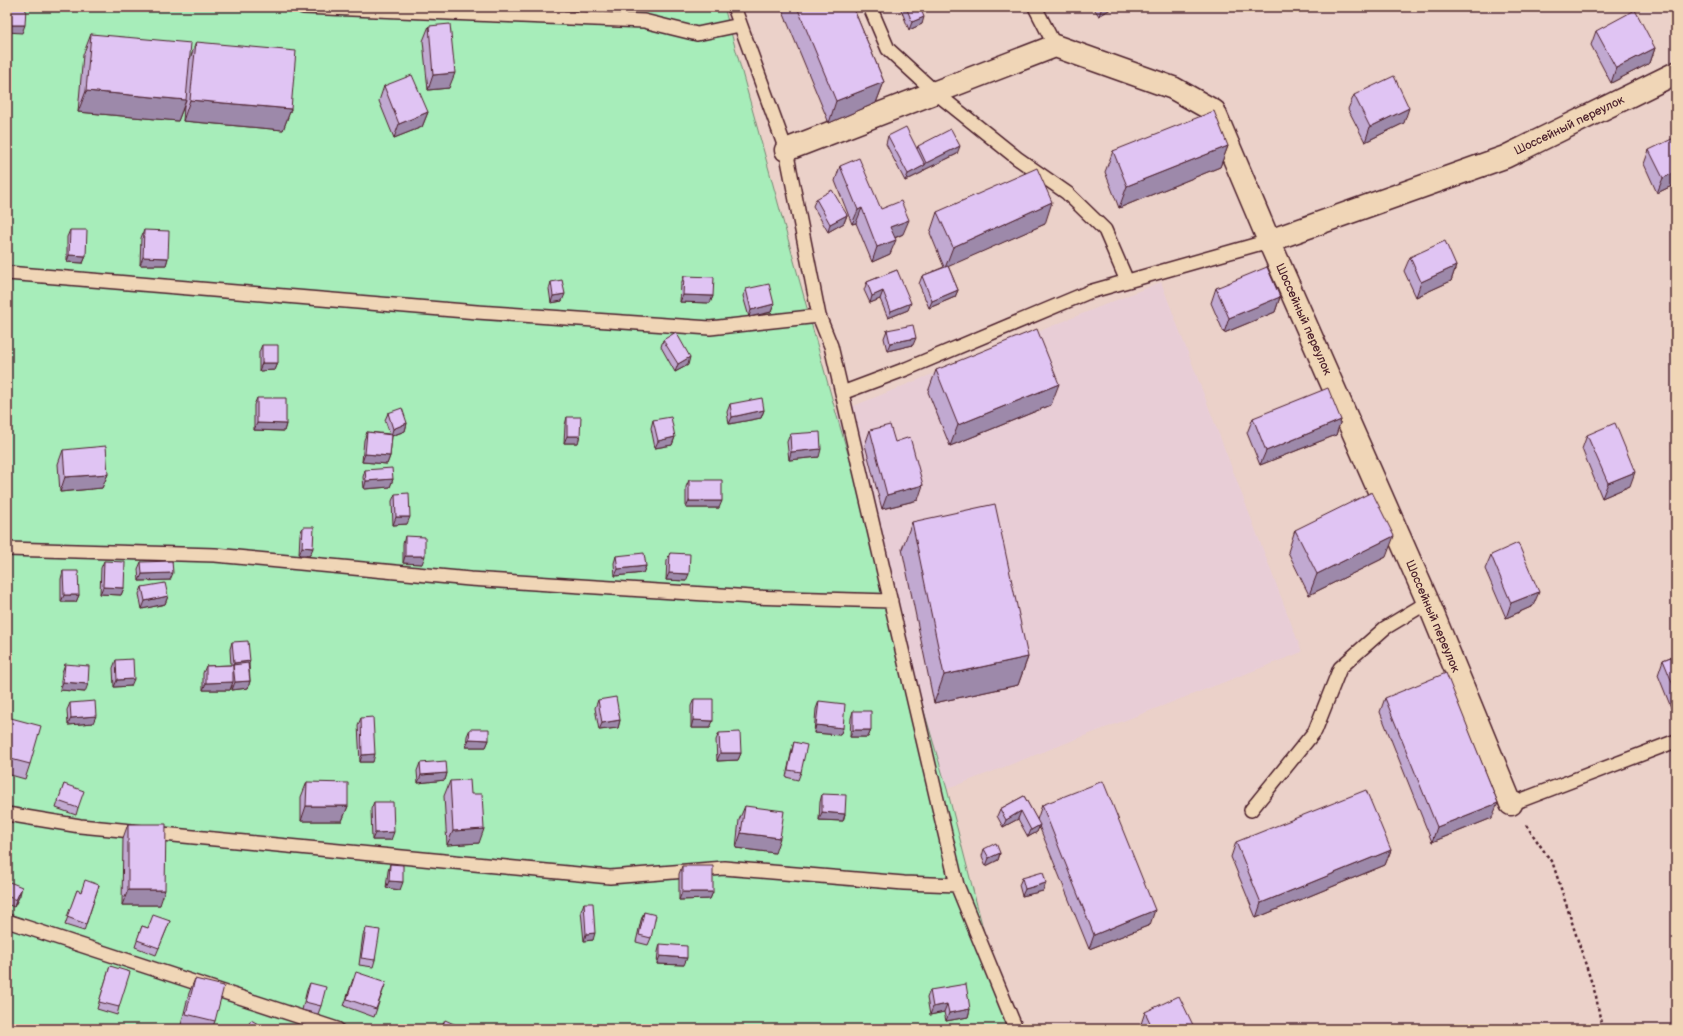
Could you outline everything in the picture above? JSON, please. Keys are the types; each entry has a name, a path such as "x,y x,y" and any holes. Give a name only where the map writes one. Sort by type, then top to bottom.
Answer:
{"street":[{"path":"786,150 1055,46 1173,88 1214,111 1269,241"},
{"name":"Шоссейный переулок","path":"1510,804 1428,602 1269,241 1505,157 1676,73"}],"lane":[{"path":"302,7 644,21 697,34 740,25"},
{"path":"734,7 786,150 819,316 831,346 957,885 1016,1029"},
{"path":"870,7 888,49 936,92 1017,158 1067,193 1105,230 1127,281"},
{"path":"1035,7 1055,46"},
{"path":"842,393 906,369 1089,292 1269,241"},
{"path":"7,272 477,312 710,328 819,316"},
{"path":"7,549 215,555 470,579 752,597 890,601"},
{"path":"1250,810 1315,731 1340,668 1384,628 1428,602"},
{"path":"1510,804 1676,741"},
{"path":"7,814 80,826 610,877 724,868 957,885"},
{"path":"7,920 337,1029"}],"path":[{"path":"1510,804 1553,864 1596,996 1602,1029"}],"shaded area":[{"path":"1161,282 1302,652 947,789 836,413"}],"green space":[{"path":"7,7 724,7 836,413 947,789 1009,1029 7,1029"}],"building":[{"path":"7,7 26,7 25,25 7,25"},
{"path":"797,7 853,7 884,82 836,101"},
{"path":"906,7 920,7 924,17 912,22"},
{"path":"1635,10 1655,48 1616,68 1596,31"},
{"path":"450,24 455,73 433,75 429,26"},
{"path":"91,34 191,43 186,100 86,91"},
{"path":"196,42 296,51 291,109 190,100"},
{"path":"412,75 428,112 399,124 384,86"},
{"path":"1394,76 1409,108 1370,127 1354,95"},
{"path":"1214,111 1228,146 1127,186 1113,151"},
{"path":"906,127 925,165 908,174 888,136"},
{"path":"951,129 960,146 926,163 918,146"},
{"path":"1676,137 1676,172 1663,178 1649,150"},
{"path":"859,158 881,209 901,201 909,220 890,227 896,240 877,247 862,208 858,210 840,166"},
{"path":"1037,168 1052,202 953,247 937,212"},
{"path":"832,190 847,215 830,224 816,199"},
{"path":"70,230 87,230 86,256 69,255"},
{"path":"144,230 169,231 168,258 143,257"},
{"path":"1445,241 1456,266 1421,282 1410,257"},
{"path":"948,266 958,290 932,301 922,276"},
{"path":"1267,267 1280,297 1229,318 1216,288"},
{"path":"897,270 911,303 891,311 883,291 872,296 867,282"},
{"path":"684,276 714,277 713,296 683,295"},
{"path":"562,280 565,294 553,296 551,282"},
{"path":"769,284 774,304 751,310 746,289"},
{"path":"913,325 916,338 890,343 887,330"},
{"path":"1037,329 1059,384 958,425 936,370"},
{"path":"676,332 690,357 678,364 663,340"},
{"path":"262,345 278,345 278,363 262,363"},
{"path":"1328,388 1341,420 1266,451 1253,418"},
{"path":"257,398 286,398 286,424 257,423"},
{"path":"762,398 764,410 732,417 730,404"},
{"path":"402,408 407,423 393,429 388,413"},
{"path":"567,417 581,417 580,436 567,436"},
{"path":"671,417 675,437 658,441 653,420"},
{"path":"1615,423 1635,472 1608,483 1587,435"},
{"path":"890,425 895,442 910,437 923,485 887,495 870,430"},
{"path":"367,432 392,435 390,456 365,454"},
{"path":"820,432 821,449 791,452 790,434"},
{"path":"106,446 108,474 65,477 63,450"},
{"path":"392,468 393,479 366,481 365,470"},
{"path":"689,480 722,480 722,501 689,501"},
{"path":"1372,492 1394,536 1317,574 1295,530"},
{"path":"409,493 410,517 396,517 395,494"},
{"path":"995,504 1028,657 944,675 912,522"},
{"path":"303,527 314,527 313,548 302,547"},
{"path":"405,536 425,537 425,556 405,556"},
{"path":"1518,543 1539,592 1511,603 1491,555"},
{"path":"644,553 646,566 618,569 616,556"},
{"path":"670,553 690,554 689,574 669,573"},
{"path":"104,561 125,562 124,588 103,587"},
{"path":"172,561 173,573 142,574 141,562"},
{"path":"63,571 78,571 79,595 64,595"},
{"path":"165,583 168,596 145,601 142,587"},
{"path":"248,641 250,661 234,663 232,642"},
{"path":"1676,655 1676,692 1663,660"},
{"path":"133,659 134,679 117,680 116,660"},
{"path":"248,663 250,681 235,682 233,665"},
{"path":"65,664 89,666 88,684 63,682"},
{"path":"233,665 233,682 206,683 206,666"},
{"path":"1446,673 1498,803 1437,827 1385,698"},
{"path":"616,697 620,720 602,723 598,700"},
{"path":"694,699 713,699 713,721 693,720"},
{"path":"95,701 96,716 71,718 70,703"},
{"path":"819,701 845,704 843,728 816,725"},
{"path":"853,711 871,711 871,730 853,730"},
{"path":"7,717 41,726 30,764 7,758"},
{"path":"373,717 375,754 362,755 361,718"},
{"path":"470,729 489,729 489,740 469,739"},
{"path":"740,732 741,753 720,753 719,733"},
{"path":"794,742 807,745 801,772 788,770"},
{"path":"446,761 447,773 421,775 420,763"},
{"path":"470,780 471,794 482,794 484,829 453,831 450,781"},
{"path":"1103,781 1155,910 1094,935 1042,805"},
{"path":"307,782 348,783 348,806 306,806"},
{"path":"64,784 84,791 78,808 58,801"},
{"path":"1366,790 1391,850 1261,903 1236,842"},
{"path":"822,794 846,795 845,814 822,812"},
{"path":"1024,796 1040,825 1031,830 1021,811 1006,820 1000,809"},
{"path":"374,802 393,802 394,832 375,833"},
{"path":"745,806 784,811 780,838 741,833"},
{"path":"128,824 166,824 165,890 128,890"},
{"path":"996,843 1000,853 989,858 984,849"},
{"path":"390,864 403,865 403,882 389,881"},
{"path":"682,866 713,866 713,892 682,892"},
{"path":"1043,872 1046,883 1025,889 1022,878"},
{"path":"85,880 99,885 86,924 67,917 77,890 81,892"},
{"path":"7,881 22,887 16,900 7,896"},
{"path":"584,903 593,903 595,933 586,934"},
{"path":"644,912 656,915 651,938 639,935"},
{"path":"153,915 170,921 159,948 137,940 142,926 148,928"},
{"path":"366,928 380,930 375,960 361,958"},
{"path":"660,944 687,946 687,958 660,956"},
{"path":"110,966 130,972 119,1007 99,1002"},
{"path":"356,972 386,982 376,1009 347,999"},
{"path":"195,979 224,986 215,1021 186,1014"},
{"path":"310,983 326,987 321,1006 305,1002"},
{"path":"966,984 970,1009 949,1013 947,1004 933,1007 930,990"},
{"path":"1179,996 1193,1025 1185,1029 1153,1029 1145,1012"},
{"path":"251,1020 267,1029 246,1029"},
{"path":"445,1020 465,1029 441,1029"}]}
